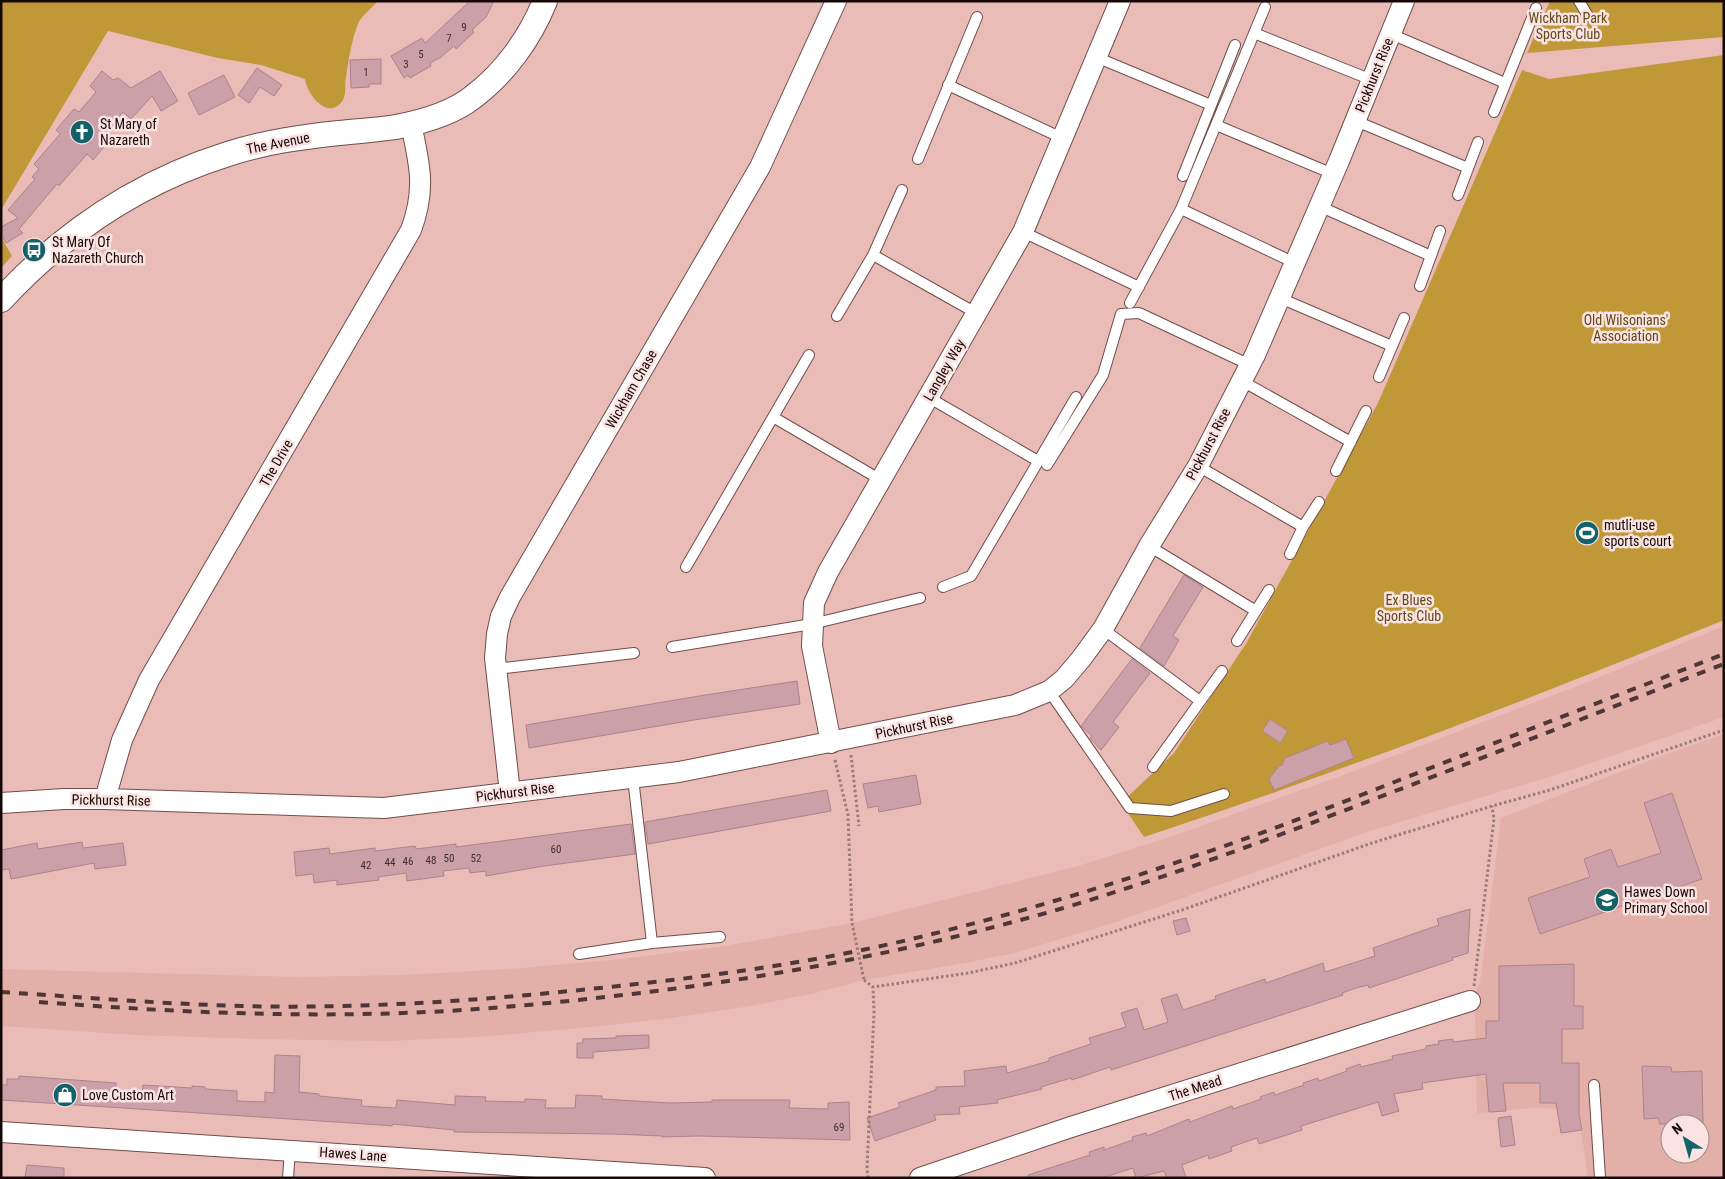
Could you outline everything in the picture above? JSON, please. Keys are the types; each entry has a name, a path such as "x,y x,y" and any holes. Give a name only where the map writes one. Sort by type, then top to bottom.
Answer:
{"street":[{"name":"The Avenue","path":"1,300 47,254 78,229 121,201 173,174 230,153 274,142 394,127 443,114 472,98 495,78 512,59 531,30 545,1"},
{"name":"Wickham Chase","path":"510,793 496,669 497,634 501,616 510,597 760,167 836,1"},
{"name":"Langley Way","path":"840,741 812,646 814,603 828,572 1023,232 1120,1"},
{"name":"Pickhurst Rise","path":"1,803 45,799 105,799 384,808 679,772 1015,705 1049,691 1064,679 1103,629 1149,546 1198,466 1246,373 1334,174 1404,1"},
{"name":"The Drive","path":"105,799 122,740 149,680 411,230 417,213 421,187 418,156 410,124"},
{"name":"The Mead","path":"920,1178 1095,1120 1470,1001"},
{"name":"Hawes Lane","path":"1,1132 290,1150 576,1174 705,1178"}],"lane":[{"path":"1580,1 1588,16"},
{"path":"1130,303 1181,209 1265,7"},
{"path":"1494,112 1536,8"},
{"path":"918,158 977,17"},
{"path":"1254,33 1372,80"},
{"path":"1391,34 1505,83"},
{"path":"1183,176 1235,45"},
{"path":"1096,57 1211,105"},
{"path":"948,85 1062,138"},
{"path":"1356,121 1468,168"},
{"path":"1216,125 1334,174"},
{"path":"1458,195 1478,142"},
{"path":"836,316 873,255 902,190"},
{"path":"1320,206 1431,256"},
{"path":"1181,209 1295,263"},
{"path":"1420,286 1440,231"},
{"path":"1023,232 1139,287"},
{"path":"873,255 976,313"},
{"path":"1280,298 1392,346"},
{"path":"943,587 972,576 1043,463 1103,375 1121,314 1139,313 1246,373 1351,442"},
{"path":"1379,377 1404,318"},
{"path":"686,567 809,355"},
{"path":"928,397 1043,463"},
{"path":"1043,463 1076,397"},
{"path":"1336,471 1366,411"},
{"path":"773,418 881,480"},
{"path":"1198,466 1303,526"},
{"path":"1290,554 1303,526 1319,502"},
{"path":"1149,546 1256,611"},
{"path":"1237,641 1269,590"},
{"path":"672,647 812,624 920,598"},
{"path":"1103,629 1200,701"},
{"path":"496,669 634,653"},
{"path":"1153,766 1222,671"},
{"path":"1049,691 1130,808 1171,811 1224,794"},
{"path":"633,778 652,943"},
{"path":"579,954 652,943 720,937"},
{"path":"1594,1085 1600,1178"},
{"path":"288,1178 290,1150"}],"path":[{"path":"872,987 968,972 1015,962 1182,910 1372,843 1550,790 1724,730"},
{"path":"840,741 859,826"},
{"path":"840,741 848,815 852,923 864,980 872,987 874,1012 868,1178"},
{"path":"1470,1001 1476,982 1494,819 1492,806"}],"shaded area":[{"path":"1724,626 1724,717 1559,774 1370,831 1113,923 1014,953 864,980 815,993 751,1006 664,1019 477,1037 388,1041 254,1039 136,1035 1,1026 1,969 297,977 405,975 523,968 621,959 725,946 852,923 1078,866 1173,836 1349,773 1580,685"},
{"name":"Hawes Down Primary School","path":"1724,734 1724,1178 1588,1178 1578,1109 1531,1108 1477,1113 1475,1014 1470,1001 1480,983 1501,818"}],"green space":[{"path":"1,1 378,1 359,21 349,57 344,97 337,106 331,108 325,107 314,98 305,79 261,65 218,58 108,31 1,210"},
{"name":"Wickham Park Sports Club","path":"1550,1 1724,1 1724,37 1527,53"},
{"path":"1724,55 1724,620 1436,733 1290,787 1144,837 1121,803 1174,753 1247,642 1378,403 1522,70 1549,79"},
{"path":"1,237 12,256 1,268"}],"building":[{"path":"470,1 494,1 486,17 472,30 474,32 456,49 454,46 430,63 431,66 410,78 408,75 404,78 391,56 422,38 425,43"},
{"path":"381,59 381,84 369,84 369,87 351,88 350,60"},
{"path":"257,68 282,85 274,96 260,87 249,103 238,95"},
{"name":"St Mary of Nazareth","path":"102,71 113,80 118,78 131,88 160,71 178,101 161,111 152,96 131,119 123,112 98,142 104,147 93,160 87,154 59,186 57,184 19,229 23,233 6,243 1,234 1,227 18,218 8,210 35,179 32,177 39,169 34,164 60,134 56,130 74,109 79,112 96,92 90,86"},
{"path":"224,75 235,97 199,115 188,93"},
{"path":"1184,575 1203,587 1173,636 1179,640 1164,666 1140,648"},
{"path":"1132,659 1150,673 1113,722 1119,727 1101,750 1090,738 1092,736 1081,726"},
{"path":"797,681 800,704 529,748 526,725"},
{"path":"1270,719 1288,731 1280,743 1262,731"},
{"path":"1346,739 1354,758 1274,790 1269,779 1279,766 1282,765 1285,758 1328,741 1330,745"},
{"path":"916,775 921,804 879,812 878,806 868,808 863,784"},
{"path":"827,790 831,811 648,844 645,822"},
{"path":"1672,793 1702,879 1540,934 1528,898 1590,877 1584,859 1611,849 1618,867 1661,853 1644,803"},
{"path":"631,824 635,854 486,876 486,871 470,873 469,868 443,871 444,876 407,881 406,873 378,877 379,880 337,885 337,880 314,883 313,874 296,876 294,852 329,848 330,854 375,848 375,851 415,846 416,849 456,844 456,847"},
{"path":"82,842 83,848 123,843 126,865 95,869 94,863 11,879 9,869 1,870 1,850 37,843 38,849"},
{"path":"1470,909 1468,953 1452,958 1453,960 1369,988 1368,985 1356,988 1342,993 1343,995 1111,1070 1110,1067 1072,1080 1071,1078 1041,1087 1042,1089 997,1100 998,1103 959,1107 960,1114 934,1115 936,1120 875,1141 867,1118 900,1107 898,1103 936,1090 936,1087 965,1086 964,1071 1006,1066 1007,1073 1049,1061 1049,1058 1091,1044 1089,1038 1126,1027 1121,1013 1137,1008 1144,1030 1168,1022 1161,999 1177,994 1183,1010 1216,999 1215,996 1265,979 1266,983 1323,963 1325,972 1375,956 1373,948 1439,925 1437,919"},
{"path":"1186,918 1190,931 1177,935 1173,921"},
{"path":"1574,964 1574,1006 1583,1006 1583,1029 1562,1029 1562,1063 1579,1063 1579,1115 1582,1130 1561,1133 1556,1103 1540,1103 1540,1083 1503,1083 1506,1111 1489,1112 1486,1074 1422,1083 1423,1089 1394,1094 1399,1111 1382,1116 1378,1102 1301,1126 1302,1130 1259,1144 1257,1138 1231,1147 1232,1151 1209,1159 1208,1155 1182,1165 1186,1178 1167,1178 1164,1171 1136,1178 1133,1168 1102,1178 1029,1178 1028,1175 1090,1155 1089,1152 1104,1147 1104,1150 1133,1140 1132,1137 1146,1133 1147,1136 1189,1119 1190,1122 1232,1106 1233,1109 1274,1092 1275,1095 1318,1078 1319,1081 1360,1064 1361,1067 1393,1059 1392,1056 1426,1049 1426,1046 1439,1044 1438,1041 1453,1039 1453,1042 1486,1038 1486,1021 1499,1021 1499,966"},
{"path":"649,1035 649,1048 593,1052 593,1058 577,1058 577,1043 583,1043 583,1039"},
{"path":"275,1055 300,1056 299,1092 362,1100 361,1106 396,1108 397,1100 455,1105 455,1096 486,1097 485,1101 525,1102 525,1099 546,1100 545,1108 575,1108 576,1095 602,1096 602,1099 670,1103 712,1102 712,1100 790,1100 789,1108 828,1109 828,1103 849,1102 850,1140 454,1132 454,1130 393,1124 392,1126 1,1100 1,1085 7,1085 7,1079 19,1079 19,1076 116,1083 116,1092 142,1095 143,1085 205,1087 205,1089 237,1091 237,1101 265,1102 265,1092 274,1093"},
{"path":"1642,1066 1671,1067 1672,1072 1702,1071 1703,1114 1660,1114 1660,1124 1658,1118 1644,1119"},
{"path":"1511,1116 1515,1145 1501,1147 1498,1118"},
{"path":"27,1165 64,1168 64,1178 25,1178"}],"railway":[{"path":"1,992 212,1005 286,1007 372,1005 503,997 631,985 713,975 835,955 916,938 987,920 1058,900 1229,845 1724,654"},
{"path":"39,1002 241,1013 427,1012 525,1005 678,988 789,971 898,950 1006,924 1143,883 1308,824 1724,664"}],"place":[{"name":"St Mary of Nazareth","path":"82,132"},
{"name":"St Mary Of Nazareth Church","path":"34,250"},
{"name":"mutli-use sports court","path":"1587,533"},
{"name":"Hawes Down Primary School","path":"1607,900"},
{"name":"Love Custom Art","path":"65,1095"}],"park label":[{"name":"Old Wilsonians' Association","path":"1626,328"},
{"name":"Ex Blues Sports Club","path":"1409,608"}]}
